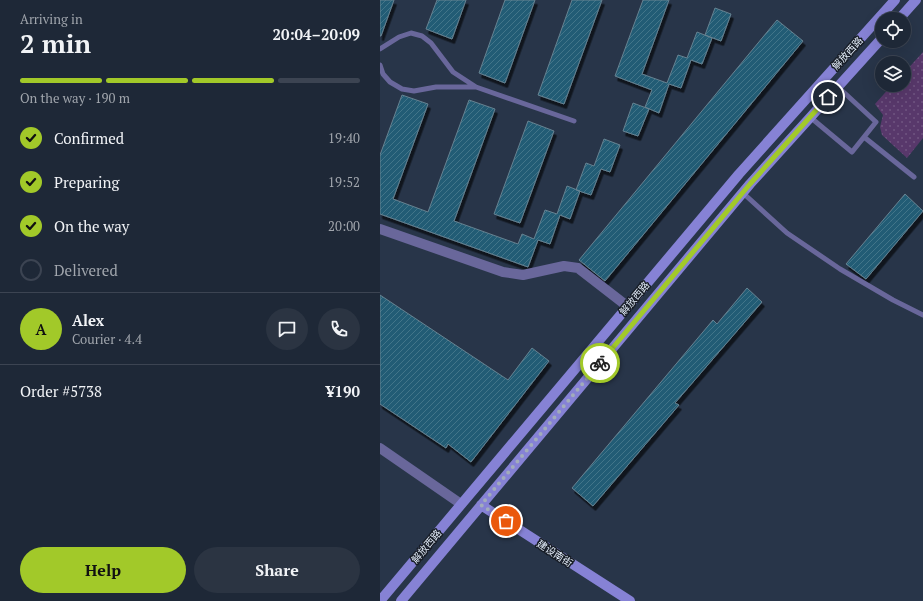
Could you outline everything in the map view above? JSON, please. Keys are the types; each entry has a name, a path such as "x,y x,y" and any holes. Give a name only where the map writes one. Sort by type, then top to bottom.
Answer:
{"main road":[{"name":"解放西路","path":"380,601 739,174 895,0"},
{"path":"906,12 916,1"},
{"name":"解放西路","path":"401,601 743,193 875,46"},
{"name":"建设南街","path":"481,505 630,601"}],"street":[{"path":"380,229 503,272 523,275 564,266 578,268 627,306"},
{"path":"380,448 461,504"}],"lane":[{"path":"380,49 399,37 411,33 422,36 431,43 453,72 476,87 574,121"},
{"path":"380,65 383,74 390,82 402,89 414,91 436,87 476,87"},
{"path":"810,117 852,152 876,122 838,87"},
{"path":"864,137 914,177"},
{"path":"743,193 787,232 840,269 892,300 923,315"}],"shaded area":[{"path":"923,52 923,138 907,158 882,135 880,127 883,115 875,104 886,92 911,92 911,65"}],"building":[{"path":"380,0 394,0 381,36 380,36"},
{"path":"437,0 466,0 452,39 426,29"},
{"path":"505,0 535,0 505,83 479,73"},
{"path":"572,0 602,0 564,104 538,95"},
{"path":"643,0 669,0 642,74 667,83 678,55 687,58 697,32 712,38 702,64 691,60 681,88 669,84 659,113 645,107 652,90 615,76"},
{"path":"715,8 731,14 721,41 705,35"},
{"path":"777,20 803,41 605,281 579,260"},
{"path":"402,95 428,104 393,199 428,212 469,100 495,109 454,221 518,244 522,234 534,239 545,210 557,214 567,186 580,191 570,219 560,215 550,244 538,240 528,267 380,214 380,155"},
{"path":"633,103 649,109 638,136 623,131"},
{"path":"528,121 554,131 520,223 494,214"},
{"path":"604,139 620,145 610,172 601,169 591,195 576,190 586,163 594,166"},
{"path":"905,194 923,211 866,279 846,264"},
{"path":"747,288 762,302 675,403 679,405 593,506 572,488 713,320 717,324"},
{"path":"380,295 508,380 532,348 549,361 471,462 448,444 446,448 380,404"}],"way so far":[{"path":"506,521 481,505 600,363"}],"route":[{"path":"600,363 750,184 828,97"}]}
